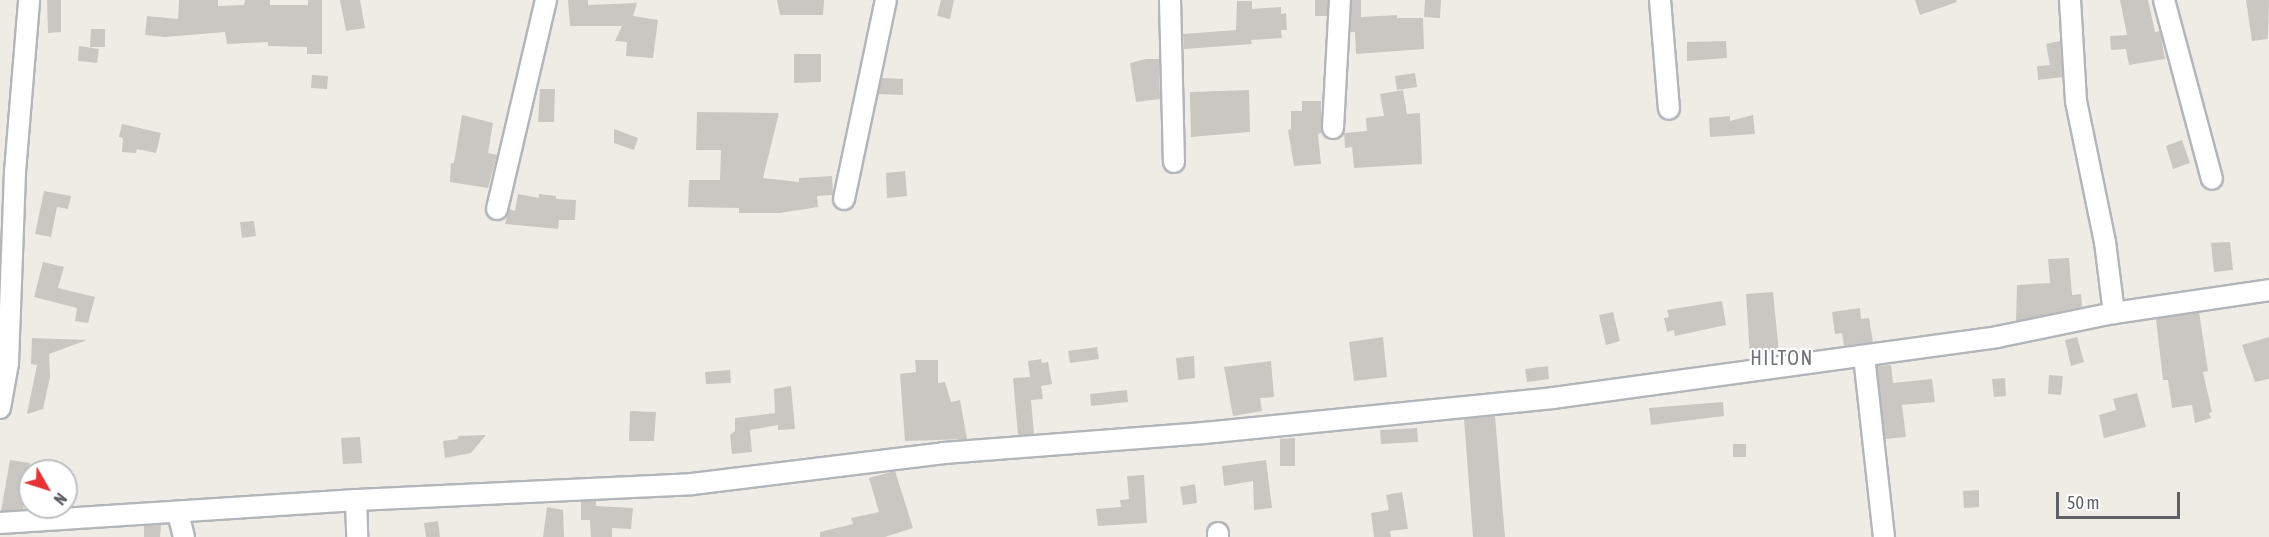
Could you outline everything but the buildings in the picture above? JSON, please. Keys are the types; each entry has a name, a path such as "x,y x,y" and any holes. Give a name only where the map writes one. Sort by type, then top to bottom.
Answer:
{"street":[{"path":"0,408 29,0"},
{"path":"497,209 546,0"},
{"path":"844,199 886,0"},
{"path":"1170,0 1174,162"},
{"path":"1333,128 1340,0"},
{"path":"1660,0 1669,109"},
{"path":"2070,0 2076,101 2105,242 2114,313"},
{"path":"2164,0 2212,179"},
{"path":"0,523 356,500 692,484 944,453 1204,433 1553,398 1997,337 2114,313 2269,290"},
{"path":"1864,356 1884,537"},
{"path":"356,500 357,537"},
{"path":"178,513 184,537"}],"district":[{"name":"HILTON","path":"1782,357"}]}
